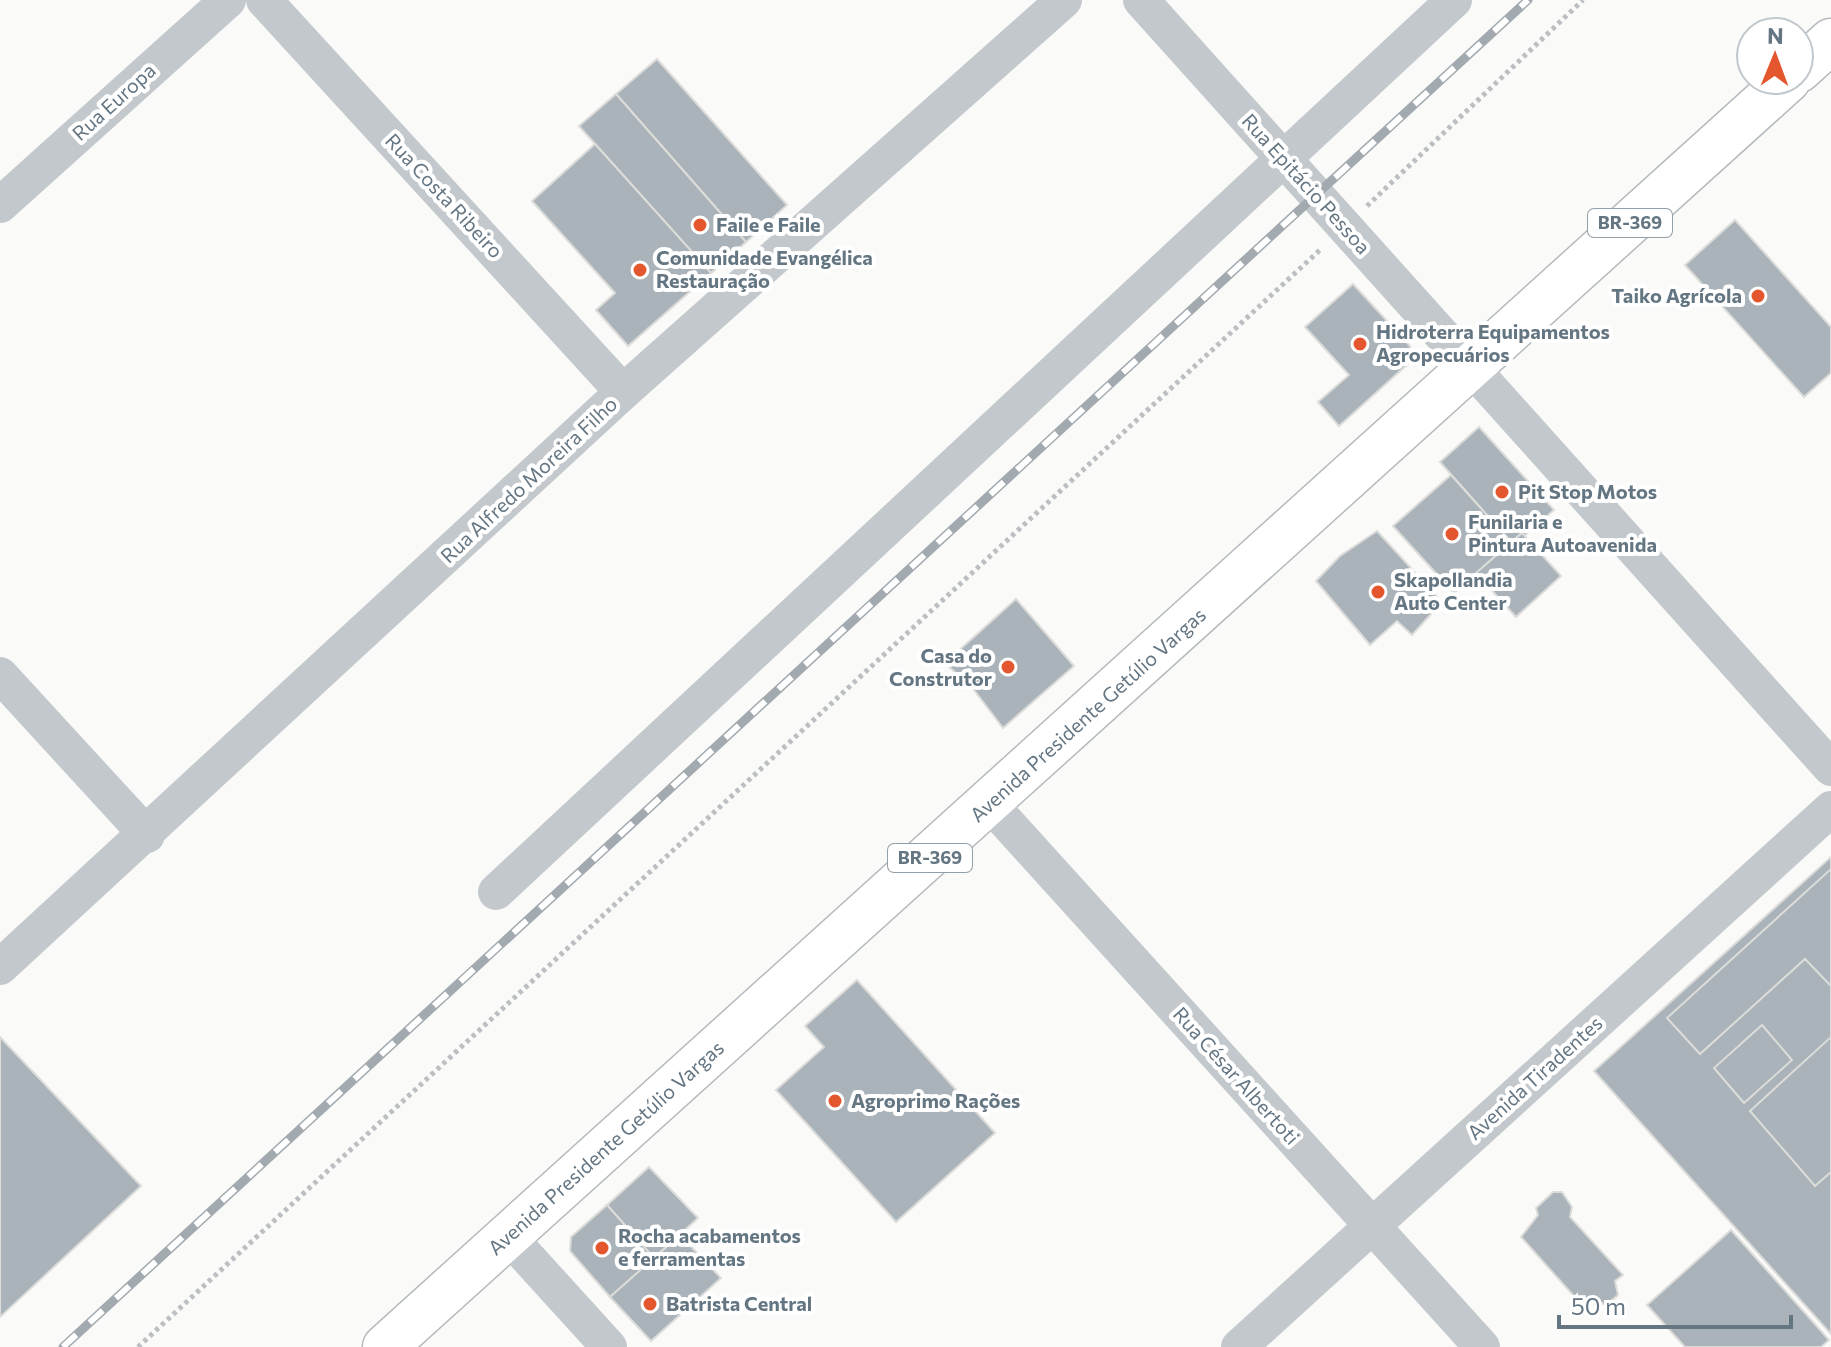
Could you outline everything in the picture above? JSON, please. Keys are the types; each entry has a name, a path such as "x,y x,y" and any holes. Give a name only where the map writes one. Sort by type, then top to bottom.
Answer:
{"main road":[{"path":"1815,56 1831,41"},
{"name":"Avenida Presidente Getúlio Vargas","path":"385,1347 990,804 1770,96"}],"street":[{"name":"Rua Europa","path":"0,205 228,0"},
{"name":"Rua Costa Ribeiro","path":"264,0 623,392"},
{"name":"Rua Alfredo Moreira Filho","path":"0,967 147,835 623,392 1064,0"},
{"name":"Rua Epitácio Pessoa","path":"1141,0 1831,768"},
{"path":"496,892 1454,0"},
{"path":"0,675 147,835"},
{"name":"Rua César Albertoti","path":"990,804 1482,1347"},
{"name":"Avenida Tiradentes","path":"1239,1347 1831,809"},
{"path":"508,1236 609,1347"}],"path":[{"path":"138,1347 1345,226 1583,0"}],"building":[{"path":"657,59 787,205 746,242 616,94"},
{"path":"616,94 746,242 711,273 579,126"},
{"path":"595,144 711,273 628,346 596,310 615,293 532,201"},
{"name":"Taiko Agrícola","path":"1735,220 1831,327 1831,373 1804,397 1685,265"},
{"path":"1353,284 1410,346 1409,363 1339,426 1318,402 1349,375 1305,327"},
{"name":"Pit Stop Motos","path":"1479,427 1554,510 1524,536 1522,533 1511,542 1440,462"},
{"name":"Funilaria e Pintura Autoavenida","path":"1451,475 1511,542 1454,593 1393,526"},
{"name":"Skapollandia Auto Center","path":"1377,531 1442,602 1412,635 1397,621 1370,645 1316,581 1340,556"},
{"path":"1522,533 1561,576 1516,617 1476,573"},
{"path":"1016,599 1074,666 1003,728 974,690 945,663"},
{"path":"1831,857 1831,1334 1594,1071"},
{"path":"1831,869 1831,986 1805,959 1700,1054 1667,1018"},
{"path":"857,980 995,1133 896,1222 776,1090 824,1047 805,1026"},
{"path":"1762,1025 1792,1060 1744,1103 1714,1068"},
{"path":"0,1037 141,1186 0,1317"},
{"path":"1831,1037 1831,1172 1815,1186 1750,1111"},
{"path":"649,1167 698,1218 654,1258 607,1205"},
{"path":"1553,1192 1562,1192 1572,1207 1570,1217 1623,1275 1615,1281 1618,1295 1606,1305 1590,1298 1582,1305 1521,1237 1538,1215 1536,1208"},
{"path":"607,1205 654,1258 610,1297 570,1251 571,1237"},
{"path":"1731,1230 1829,1340 1821,1347 1685,1347 1647,1305"},
{"path":"680,1235 721,1278 651,1341 610,1297"}],"railway":[{"path":"63,1347 1528,0"}],"place":[{"name":"Faile e Faile","path":"700,225"},
{"name":"Comunidade Evangélica Restauração","path":"640,270"},
{"name":"Taiko Agrícola","path":"1758,296"},
{"name":"Hidroterra Equipamentos Agropecuários","path":"1360,344"},
{"name":"Pit Stop Motos","path":"1502,492"},
{"name":"Funilaria e Pintura Autoavenida","path":"1452,534"},
{"name":"Skapollandia Auto Center","path":"1378,592"},
{"name":"Casa do Construtor","path":"1008,667"},
{"name":"Agroprimo Rações","path":"835,1101"},
{"name":"Rocha acabamentos e ferramentas","path":"602,1248"},
{"name":"Batrista Central","path":"650,1304"}]}
